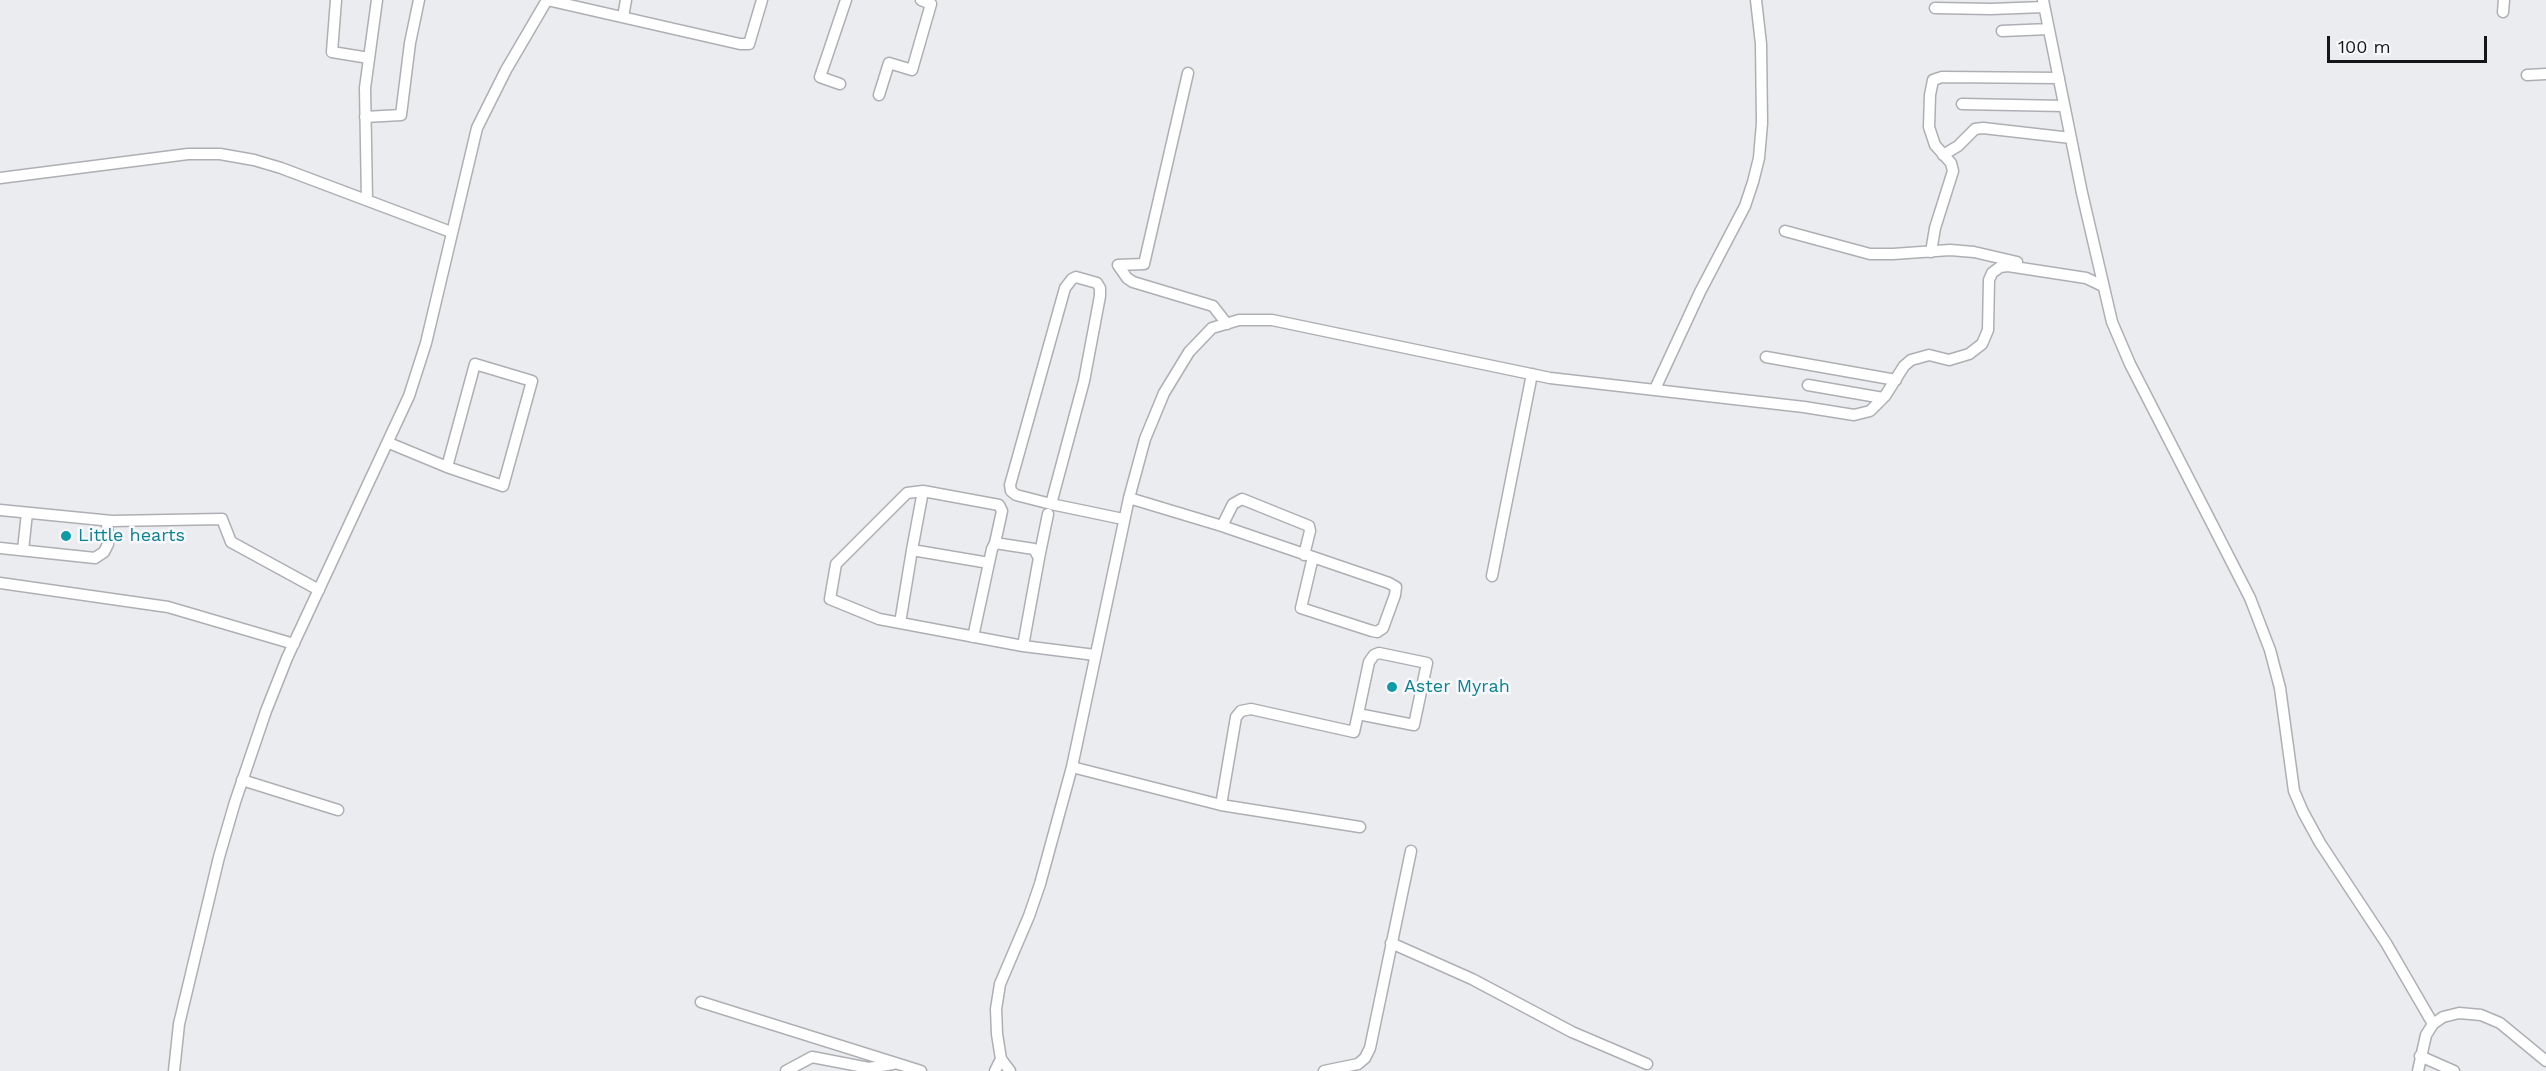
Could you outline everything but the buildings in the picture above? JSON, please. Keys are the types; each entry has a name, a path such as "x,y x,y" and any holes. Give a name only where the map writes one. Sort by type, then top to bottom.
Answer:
{"street":[{"path":"336,0 332,51 369,58"},
{"path":"367,200 365,88 377,0"},
{"path":"365,117 401,115 410,43 419,0"},
{"path":"174,1071 183,1003 219,857 242,780 274,689 389,443 417,376 473,143 483,113 547,0 748,44 762,0"},
{"path":"623,16 626,0"},
{"path":"840,84 820,77 846,0"},
{"path":"879,95 889,63 912,69 931,4 921,0"},
{"path":"1655,389 1700,292 1745,206 1753,182 1759,158 1762,123 1761,44 1756,0"},
{"path":"2503,12 2504,0"},
{"path":"1935,8 1991,9 2044,4 2100,275 2112,322 2130,364 2241,580 2270,650 2280,688 2294,791 2303,812 2320,843 2386,943 2433,1024"},
{"path":"2002,31 2049,29"},
{"path":"1188,73 1144,264 1118,265 1133,282 1213,306 1227,324"},
{"path":"2527,75 2546,74"},
{"path":"1931,252 1935,228 1953,171 1951,163 1935,146 1929,127 1933,80 1936,78 2059,78"},
{"path":"1962,104 2064,106"},
{"path":"1943,155 1958,146 1975,129 2071,138"},
{"path":"0,178 188,153 208,153 254,160 451,232"},
{"path":"1785,231 1870,254 1974,252 2100,275"},
{"path":"1010,1071 1001,1059 996,1010 1000,984 1040,884 1071,768 1123,519 1145,440 1164,393 1189,352 1212,328 1239,320 1272,320 1532,374 1854,415 1870,411 1883,398 1904,366 1919,356 1949,360 1969,354 1982,344 1988,330 1987,292 1992,256"},
{"path":"1991,274 2000,267 2008,266 2086,278 2103,286"},
{"path":"1023,646 1039,558 1050,509 1084,381 1101,296 1097,283 1076,277 1071,279 1065,288 1010,479 1011,491 1050,509 1123,519"},
{"path":"1766,357 1896,380"},
{"path":"389,443 447,467 503,486 532,381 476,364 447,467"},
{"path":"1492,576 1532,374"},
{"path":"1808,386 1883,398"},
{"path":"900,623 923,491"},
{"path":"973,637 1002,510 999,505 923,491 907,493 836,564 830,599 879,619 973,637 1023,646 1095,655"},
{"path":"1129,498 1222,526 1308,556 1389,583 1395,587 1383,628 1377,632 1372,631 1301,608 1308,556 1311,531 1309,526 1242,499 1233,504 1222,526"},
{"path":"0,510 108,521 222,519 231,542 319,590"},
{"path":"23,550 27,513"},
{"path":"0,548 95,558 104,552 108,544 108,521"},
{"path":"995,543 1034,549 1039,558"},
{"path":"912,550 989,563"},
{"path":"0,583 168,608 294,644"},
{"path":"1221,805 1236,717 1241,711 1251,709 1354,732 1369,662 1374,655 1379,653 1427,663 1414,725 1358,714"},
{"path":"1071,768 1221,805 1360,827"},
{"path":"242,780 338,810"},
{"path":"1324,1071 1358,1064 1365,1058 1370,1048 1411,851"},
{"path":"1391,943 1472,979 1572,1032 1647,1064"},
{"path":"701,1002 921,1071"},
{"path":"2418,1071 2426,1035 2433,1024 2443,1017 2459,1012 2481,1015 2500,1023 2546,1061"},
{"path":"2420,1056 2454,1071"},
{"path":"786,1071 812,1057 869,1068 896,1063"},
{"path":"995,1071 1001,1059"}],"place":[{"name":"Little hearts","path":"66,536"},
{"name":"Aster Myrah","path":"1392,687"}]}
